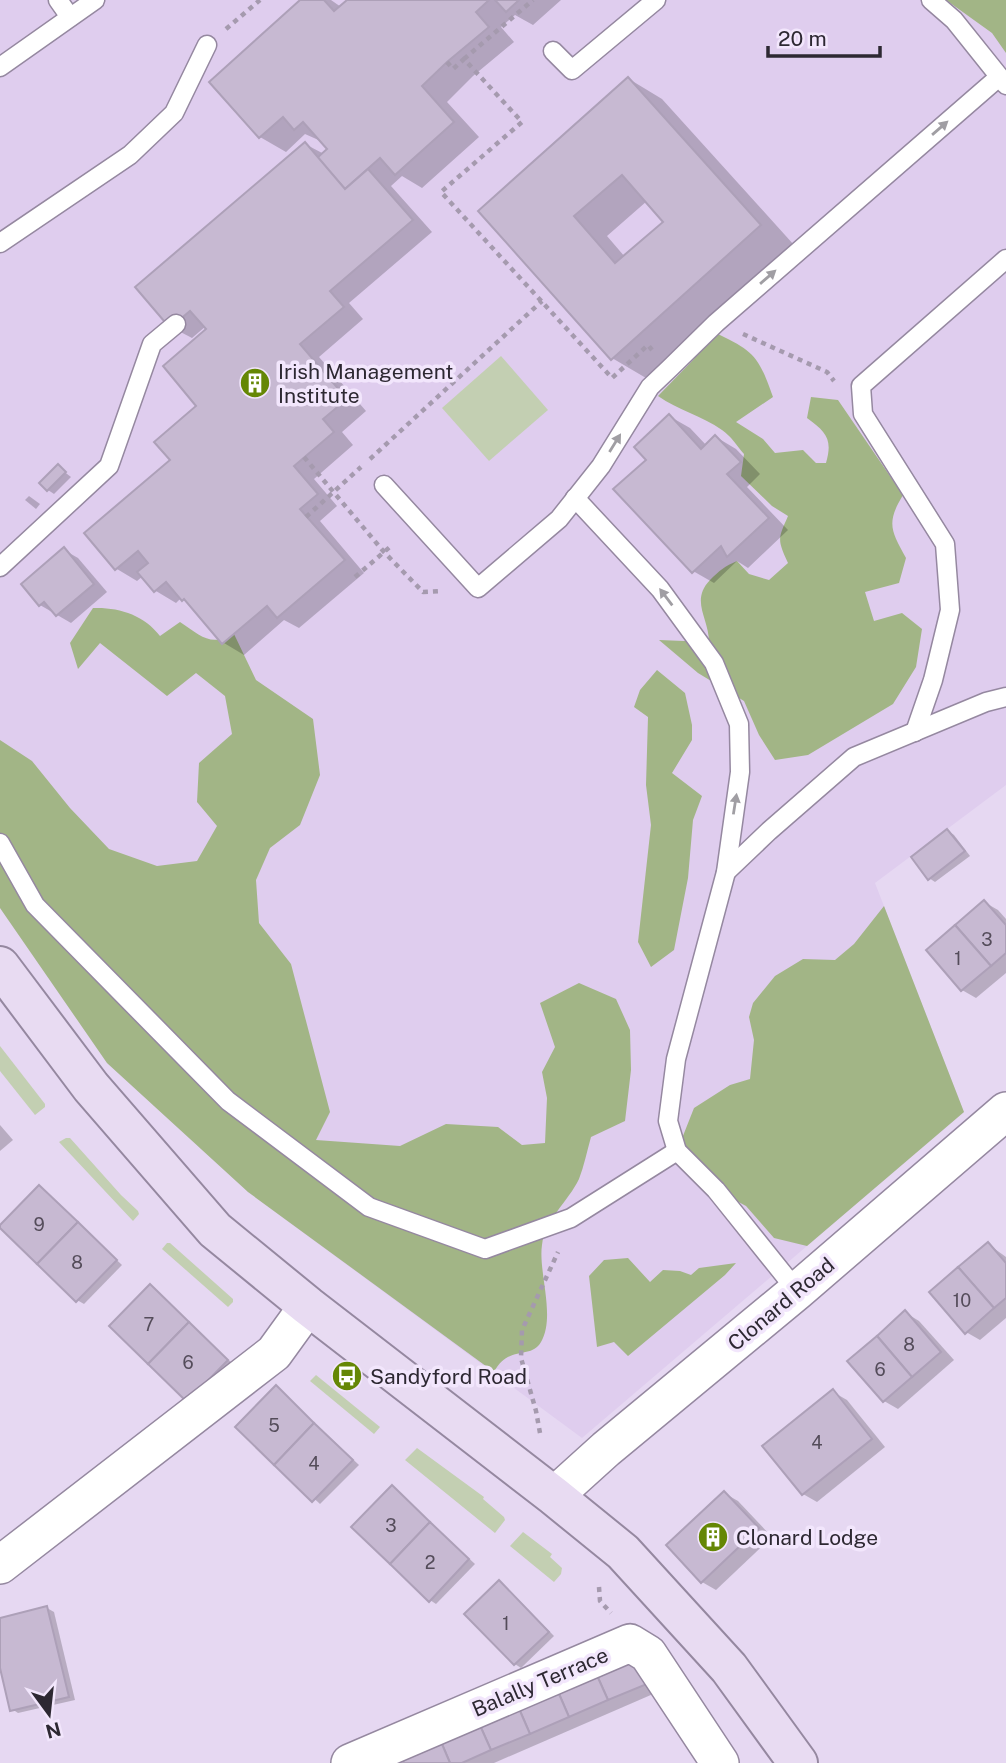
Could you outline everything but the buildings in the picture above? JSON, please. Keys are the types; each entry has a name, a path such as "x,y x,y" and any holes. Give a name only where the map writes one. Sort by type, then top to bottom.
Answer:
{"main road":[{"path":"0,965 91,1087 215,1230 627,1556 729,1668 791,1761"}],"street":[{"name":"Clonard Road","path":"554,1496 1006,1111"},
{"path":"0,1565 274,1353 308,1306"},
{"name":"Balally Terrace","path":"350,1763 630,1643 648,1654 720,1763"}],"lane":[{"path":"58,0 70,17"},
{"path":"0,67 94,0"},
{"path":"553,51 572,70 656,0"},
{"path":"384,485 478,588 559,519 601,466 650,387 716,323 1002,81 954,20 931,0"},
{"path":"0,243 130,155 174,113 207,45"},
{"path":"915,732 933,680 950,610 945,544 863,414 861,386 1006,259"},
{"path":"0,568 109,466 152,344 176,324"},
{"path":"575,498 660,589 714,663 739,724 740,772 726,872 676,1059 668,1121 677,1151 716,1190 797,1291"},
{"path":"726,872 854,757 1006,696"},
{"path":"0,843 36,905 228,1101 369,1207 485,1248 571,1218 677,1151"}],"path":[{"path":"207,45 260,0"},
{"path":"447,62 453,69 533,0"},
{"path":"464,59 522,122 442,192 612,378 648,345"},
{"path":"306,517 542,301"},
{"path":"716,323 827,372 863,414"},
{"path":"304,457 384,552 423,592 478,588"},
{"path":"355,577 391,546"},
{"path":"540,1433 522,1358 522,1330 571,1218"}],"shaded area":[{"name":"Irish Management Institute","path":"0,0 1006,0 1006,785 875,883 964,1112 582,1438 248,1192 107,1063 0,908"}],"green space":[{"path":"946,0 1006,0 1006,53 992,33"},
{"path":"714,332 738,344 753,356 763,371 773,397 736,422 763,439 775,453 803,450 816,463 826,463 829,448 826,437 807,418 811,397 838,400 903,495 893,520 894,534 906,558 899,583 865,592 874,621 902,613 922,629 916,667 893,704 808,755 775,760 759,735 744,701 698,673 659,640 709,642 701,595 719,571 737,561 749,574 769,580 788,563 780,539 788,516 772,506 741,476 744,454 722,430 658,396 693,360"},
{"path":"501,356 548,410 489,461 442,408"},
{"path":"93,608 130,614 146,623 160,636 180,622 212,640 234,634 256,680 313,719 320,775 300,825 270,848 256,880 259,923 291,964 330,1112 316,1140 400,1146 446,1124 498,1127 522,1145 545,1143 547,1098 542,1072 555,1047 540,1003 579,983 616,999 630,1030 631,1070 625,1121 591,1137 579,1179 544,1236 541,1256 547,1320 541,1342 532,1350 506,1358 494,1372 248,1192 107,1063 0,908 0,740 32,761 70,808 109,849 157,866 197,861 217,826 197,802 199,763 232,734 225,696 196,673 167,696 100,643 78,669 70,643"},
{"path":"657,670 685,693 692,725 692,740 672,773 702,796 693,820 688,878 674,950 651,967 638,942 651,825 646,785 648,717 634,707 640,690"},
{"path":"884,906 964,1112 807,1246 774,1238 746,1206 716,1190 677,1151 694,1108 730,1085 750,1079 754,1040 749,1017 753,1003 775,976 803,959 835,960 854,944"},
{"path":"0,1046 45,1104 35,1115 0,1071"},
{"path":"70,1138 138,1211 139,1214 133,1221 59,1142"},
{"path":"167,1243 233,1299 233,1302 228,1307 162,1249"},
{"path":"628,1258 650,1282 663,1270 691,1275 699,1268 736,1263 628,1356 614,1342 597,1347 589,1276 604,1260"},
{"path":"316,1375 380,1427 374,1434 310,1381"},
{"path":"417,1448 484,1497 483,1499 504,1517 505,1520 495,1533 405,1460"},
{"path":"523,1532 552,1554 550,1557 562,1568 561,1574 554,1582 510,1546"}],"place":[{"name":"Irish Management Institute","path":"255,383"},
{"name":"Sandyford Road","path":"347,1376"},
{"name":"Clonard Lodge","path":"713,1537"}]}
